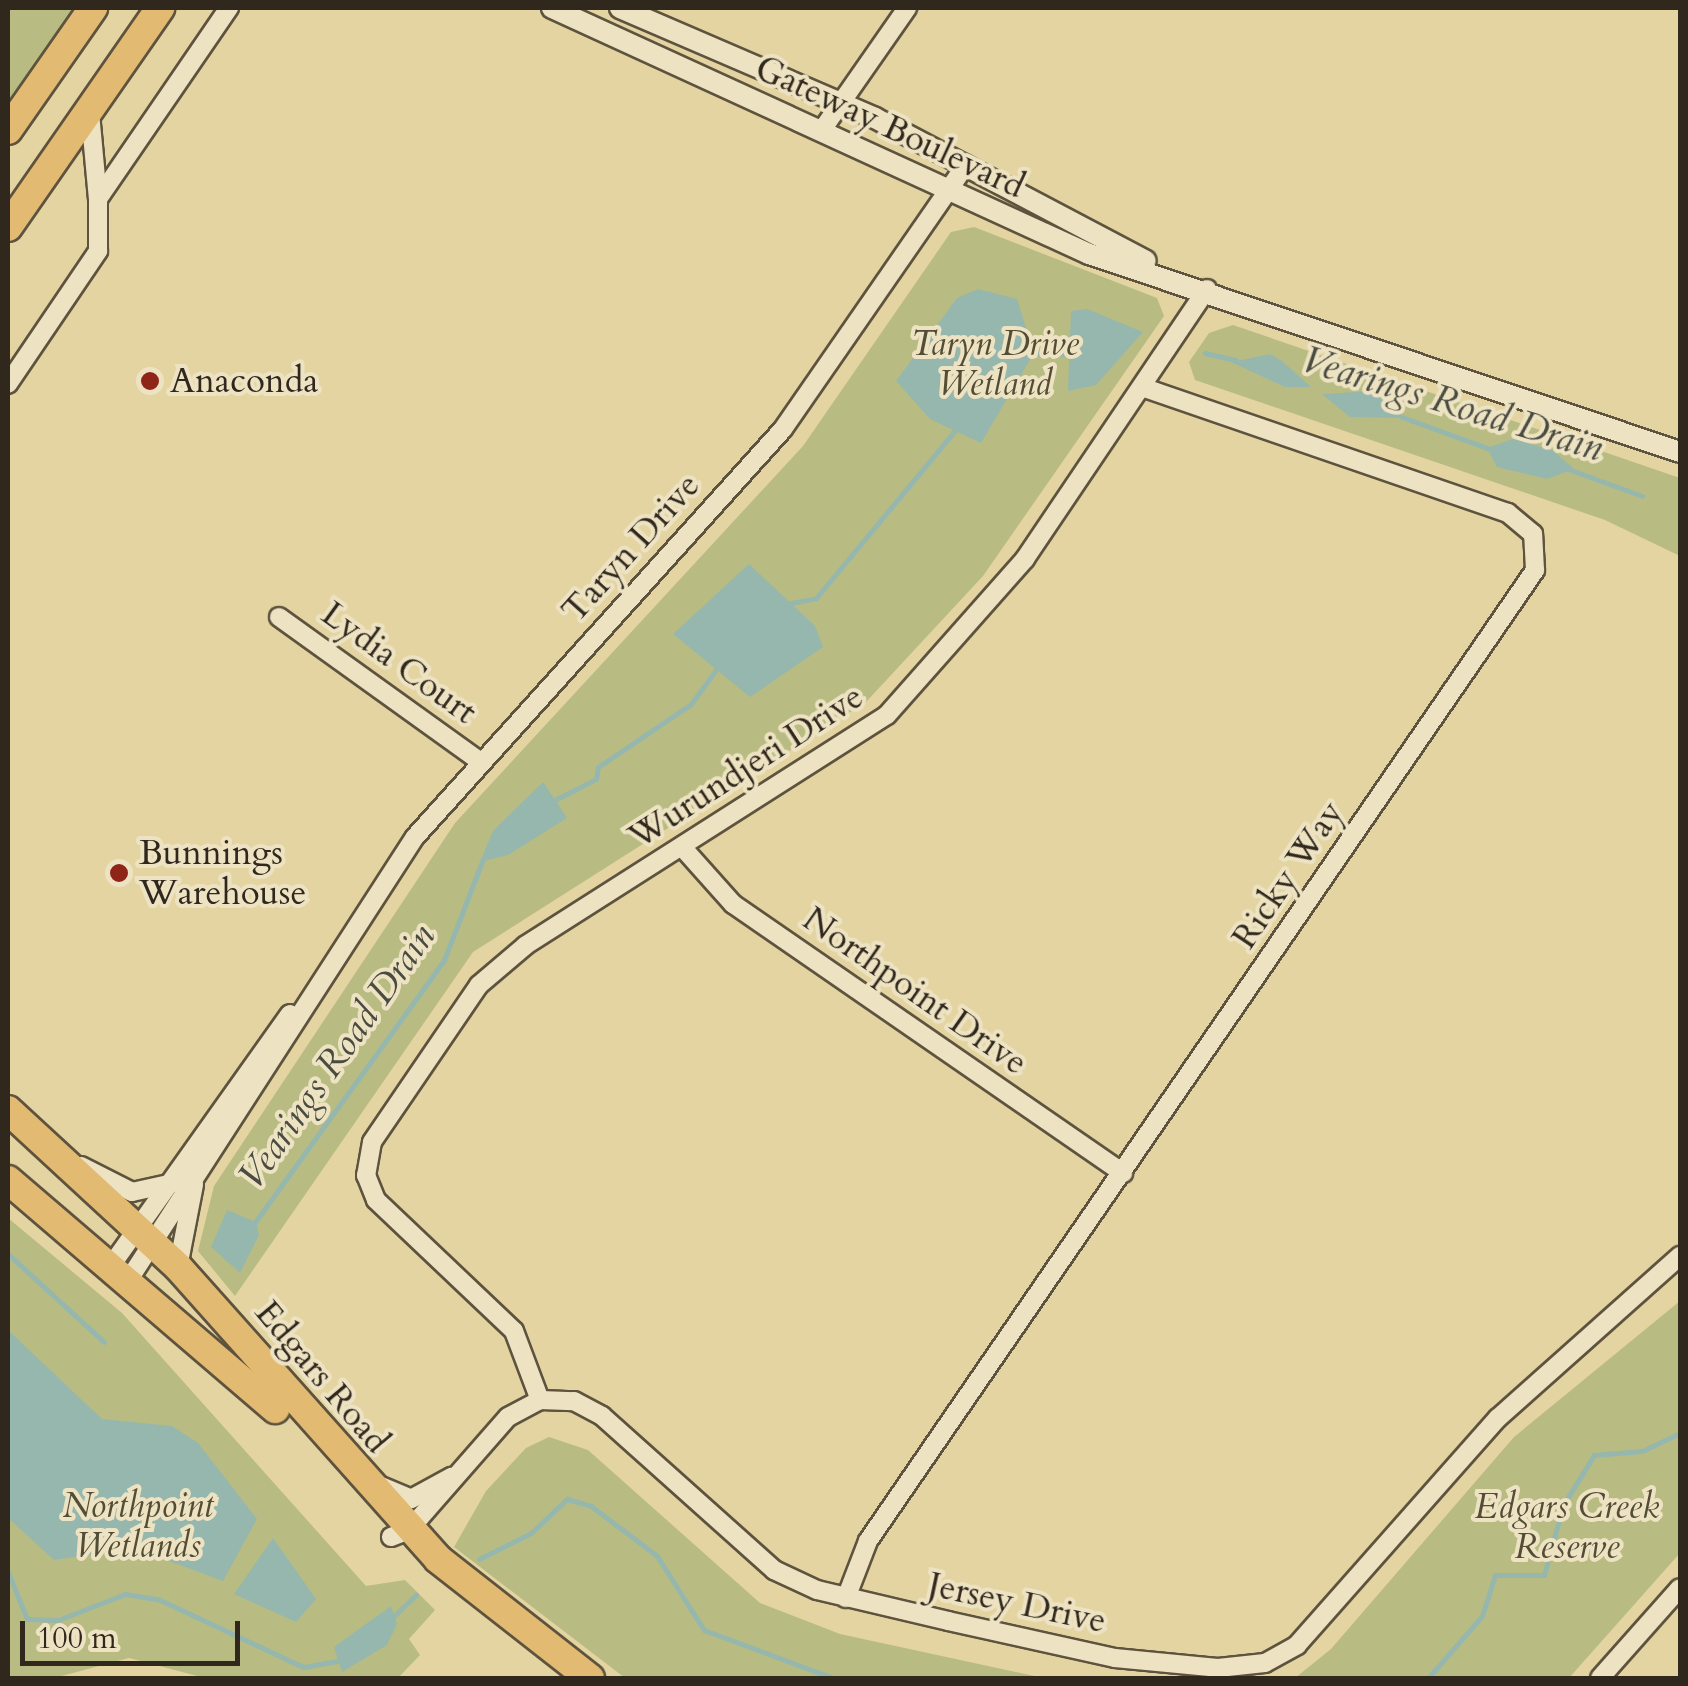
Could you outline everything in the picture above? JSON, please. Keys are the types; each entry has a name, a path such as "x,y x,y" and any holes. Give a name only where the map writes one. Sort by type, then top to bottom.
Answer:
{"main road":[{"path":"8,130 93,8"},
{"path":"8,227 160,8"},
{"name":"Edgars Road","path":"8,1110 64,1156 178,1267 400,1534 590,1678"},
{"name":"Edgars Road","path":"8,1180 117,1277 239,1371 400,1534 563,1678"}],"street":[{"path":"98,199 230,8"},
{"name":"Gateway Boulevard","path":"552,8 585,15 1089,254 1207,289 1680,452"},
{"name":"Gateway Boulevard","path":"620,8 839,101 1207,289"},
{"path":"822,130 907,8"},
{"path":"8,384 98,251 90,107"},
{"name":"Taryn Drive","path":"147,1236 173,1183 414,836 783,429 966,165"},
{"name":"Wurundjeri Drive","path":"540,1400 514,1331 386,1212 366,1168 378,1131 496,967 683,848 905,698 995,598 1207,289"},
{"name":"Ricky Way","path":"846,1598 868,1540 1123,1173 1538,558 1533,534 1508,512 1143,386"},
{"name":"Lydia Court","path":"279,617 481,762"},
{"name":"Northpoint Drive","path":"683,848 733,904 1123,1173"},
{"name":"Taryn Drive","path":"117,1277 147,1236 194,1184 347,937"},
{"path":"64,1156 132,1192 173,1183"},
{"path":"178,1267 194,1184"},
{"name":"Jersey Drive","path":"540,1400 588,1406 755,1558 846,1598 1115,1658 1264,1663 1314,1630 1498,1418 1680,1256"},
{"path":"249,1351 390,1493 411,1499 452,1476"},
{"path":"400,1534 508,1417 540,1400"},
{"path":"1600,1678 1680,1588"}],"green space":[{"path":"8,8 74,8 8,104"},
{"name":"Taryn Drive Wetland","path":"974,227 1157,298 1164,316 983,576 866,702 473,952 235,1296 198,1251 214,1186 455,823 803,446 951,232"},
{"path":"1233,325 1680,478 1680,556 1605,520 1195,380 1189,362 1209,333"},
{"name":"Northpoint Wetlands","path":"8,1218 122,1313 366,1586 405,1580 435,1610 409,1639 420,1655 398,1678 205,1678 129,1658 54,1678 8,1678"},
{"name":"Edgars Creek Reserve","path":"1680,1301 1680,1553 1569,1678 1295,1678 1331,1649 1514,1437"},
{"path":"549,1437 588,1450 760,1603 840,1634 1044,1678 625,1678 454,1547 486,1491 526,1448"}],"water":[{"path":"978,289 1017,299 1034,353 981,443 930,419 896,381 957,298"},
{"path":"1087,309 1143,332 1096,385 1068,391 1071,311"},
{"path":"1270,354 1311,387 1285,387 1231,362"},
{"path":"1374,391 1405,418 1350,417 1322,394"},
{"path":"1513,439 1552,450 1574,469 1547,479 1497,467 1487,448"},
{"path":"749,564 815,626 823,647 750,697 673,634"},
{"path":"543,782 567,818 508,855 480,862 493,831"},
{"path":"227,1210 256,1222 259,1235 240,1273 211,1247"},
{"path":"8,1330 102,1419 172,1426 198,1443 257,1519 223,1581 134,1548 54,1560 8,1518"},
{"path":"273,1538 316,1599 296,1622 234,1594"},
{"path":"391,1606 397,1624 387,1645 342,1672 334,1647"}],"waterway":[{"name":"Vearings Road Drain","path":"1031,353 1074,354"},
{"name":"Vearings Road Drain","path":"1205,353 1236,360"},
{"path":"1402,417 1490,449"},
{"name":"Vearings Road Drain","path":"786,604 816,598 958,427"},
{"name":"Vearings Road Drain","path":"1568,469 1642,496"},
{"name":"Vearings Road Drain","path":"549,803 596,779 598,767 691,704 718,667"},
{"path":"253,1225 444,960 483,859"},
{"name":"Vearings Road Drain","path":"8,1254 104,1342"},
{"path":"1428,1678 1482,1616 1495,1575 1544,1575 1563,1505 1594,1455 1642,1451 1680,1433"},
{"path":"479,1559 531,1533 567,1499 591,1506 657,1556 704,1630 833,1678"},
{"path":"8,1572 27,1619 58,1620 125,1594 158,1599 303,1667 342,1660"},
{"path":"393,1617 416,1595"}],"place":[{"name":"Anaconda","path":"150,381"},
{"name":"Bunnings Warehouse","path":"119,873"}]}
